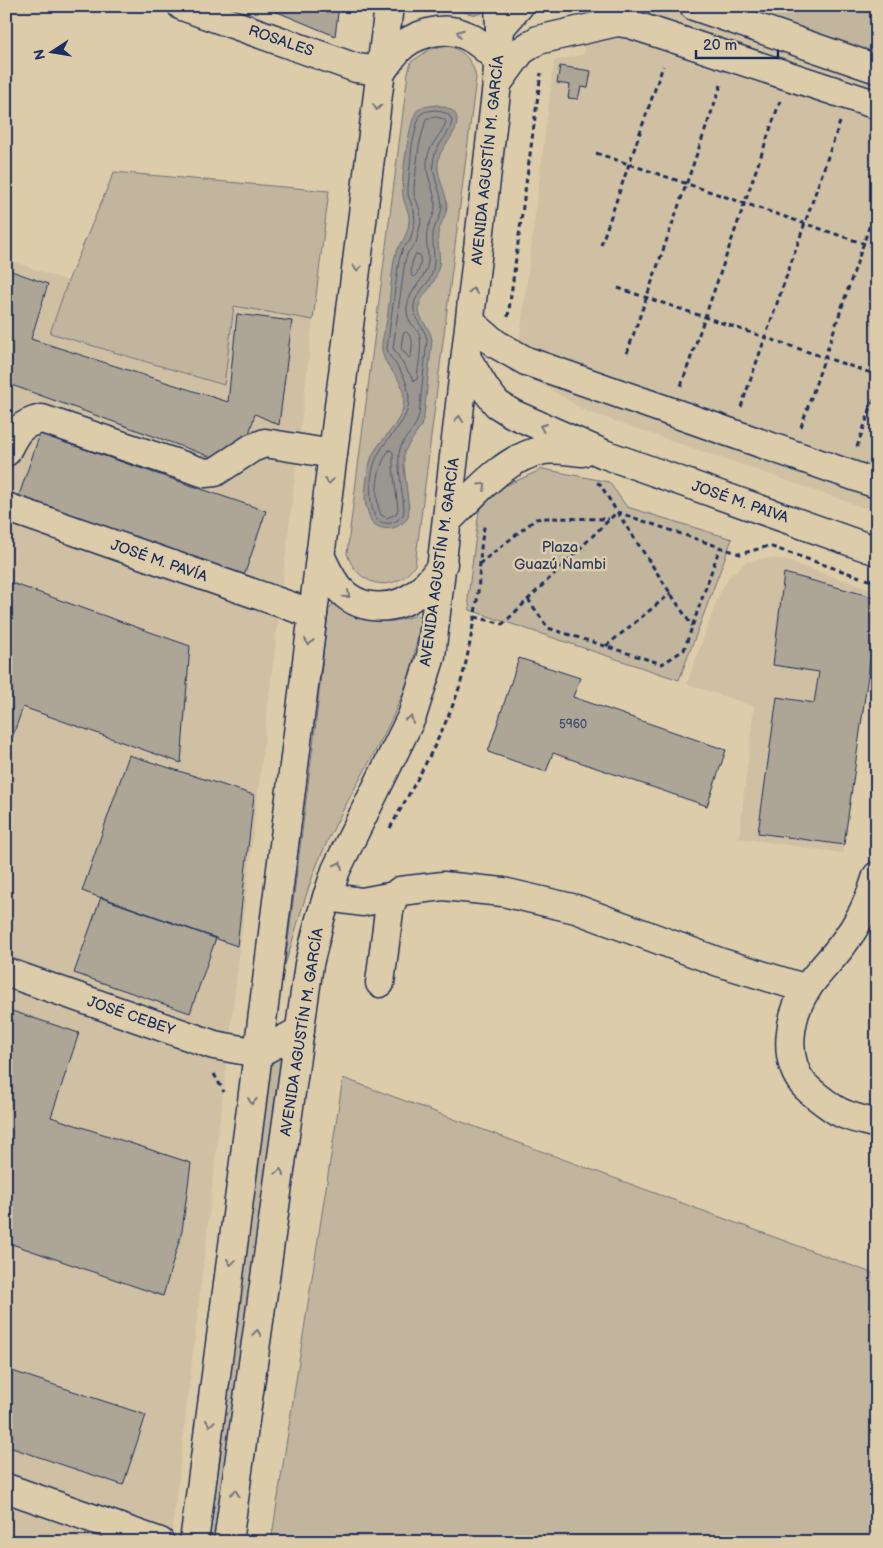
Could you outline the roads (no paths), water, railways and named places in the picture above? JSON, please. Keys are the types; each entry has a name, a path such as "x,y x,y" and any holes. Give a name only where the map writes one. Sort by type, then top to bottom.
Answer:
{"main road":[{"name":"ROSALES","path":"182,6 356,68 382,71"},
{"path":"194,1542 390,6"},
{"path":"500,17 519,6"},
{"path":"694,6 877,69"},
{"name":"AVENIDA AGUSTÍN M. GARCÍA","path":"228,1542 300,1031 310,964 320,919 336,870 412,716 431,656 498,72 500,17"},
{"path":"382,71 398,49 410,40 416,36 440,29 453,30 482,45 498,72 521,51 538,40 617,22 630,24 877,105"},
{"path":"470,322 496,344 526,361 877,484"},
{"path":"466,356 486,390 498,404 513,414 604,454"},
{"path":"6,452 17,431 28,422 42,419 205,473 215,472 252,448 265,443 333,454"},
{"path":"448,520 504,467 528,454 545,450 604,454"},
{"name":"JOSÉ M. PAIVA","path":"604,454 877,550"},
{"name":"JOSÉ M. PAVÍA","path":"6,507 312,614"},
{"path":"320,555 338,588 354,601 372,606 385,606 404,602 422,590 442,564"},
{"path":"877,876 860,918 843,944 807,988 796,1011 790,1035 795,1069 804,1085 835,1109 877,1124"},
{"path":"327,896 362,902 394,896 400,891 442,886 503,892 576,909 719,962 807,988"},
{"path":"380,983 389,911 394,896"},
{"name":"JOSÉ CEBEY","path":"6,972 214,1045 258,1052"},
{"path":"258,1052 300,1031"},
{"path":"6,1488 160,1542"}],"water":[{"path":"437,105 455,113 457,124 441,152 438,163 439,175 447,205 438,234 439,268 434,281 419,305 419,313 432,340 424,416 421,426 404,452 409,509 408,518 400,525 386,529 372,523 365,501 367,476 374,452 398,420 403,407 404,397 400,382 384,358 382,343 387,320 394,259 405,237 409,221 402,189 408,140 413,118 418,110"}],"park label":[{"name":"Plaza Guazú Nambi","path":"560,556"}]}
